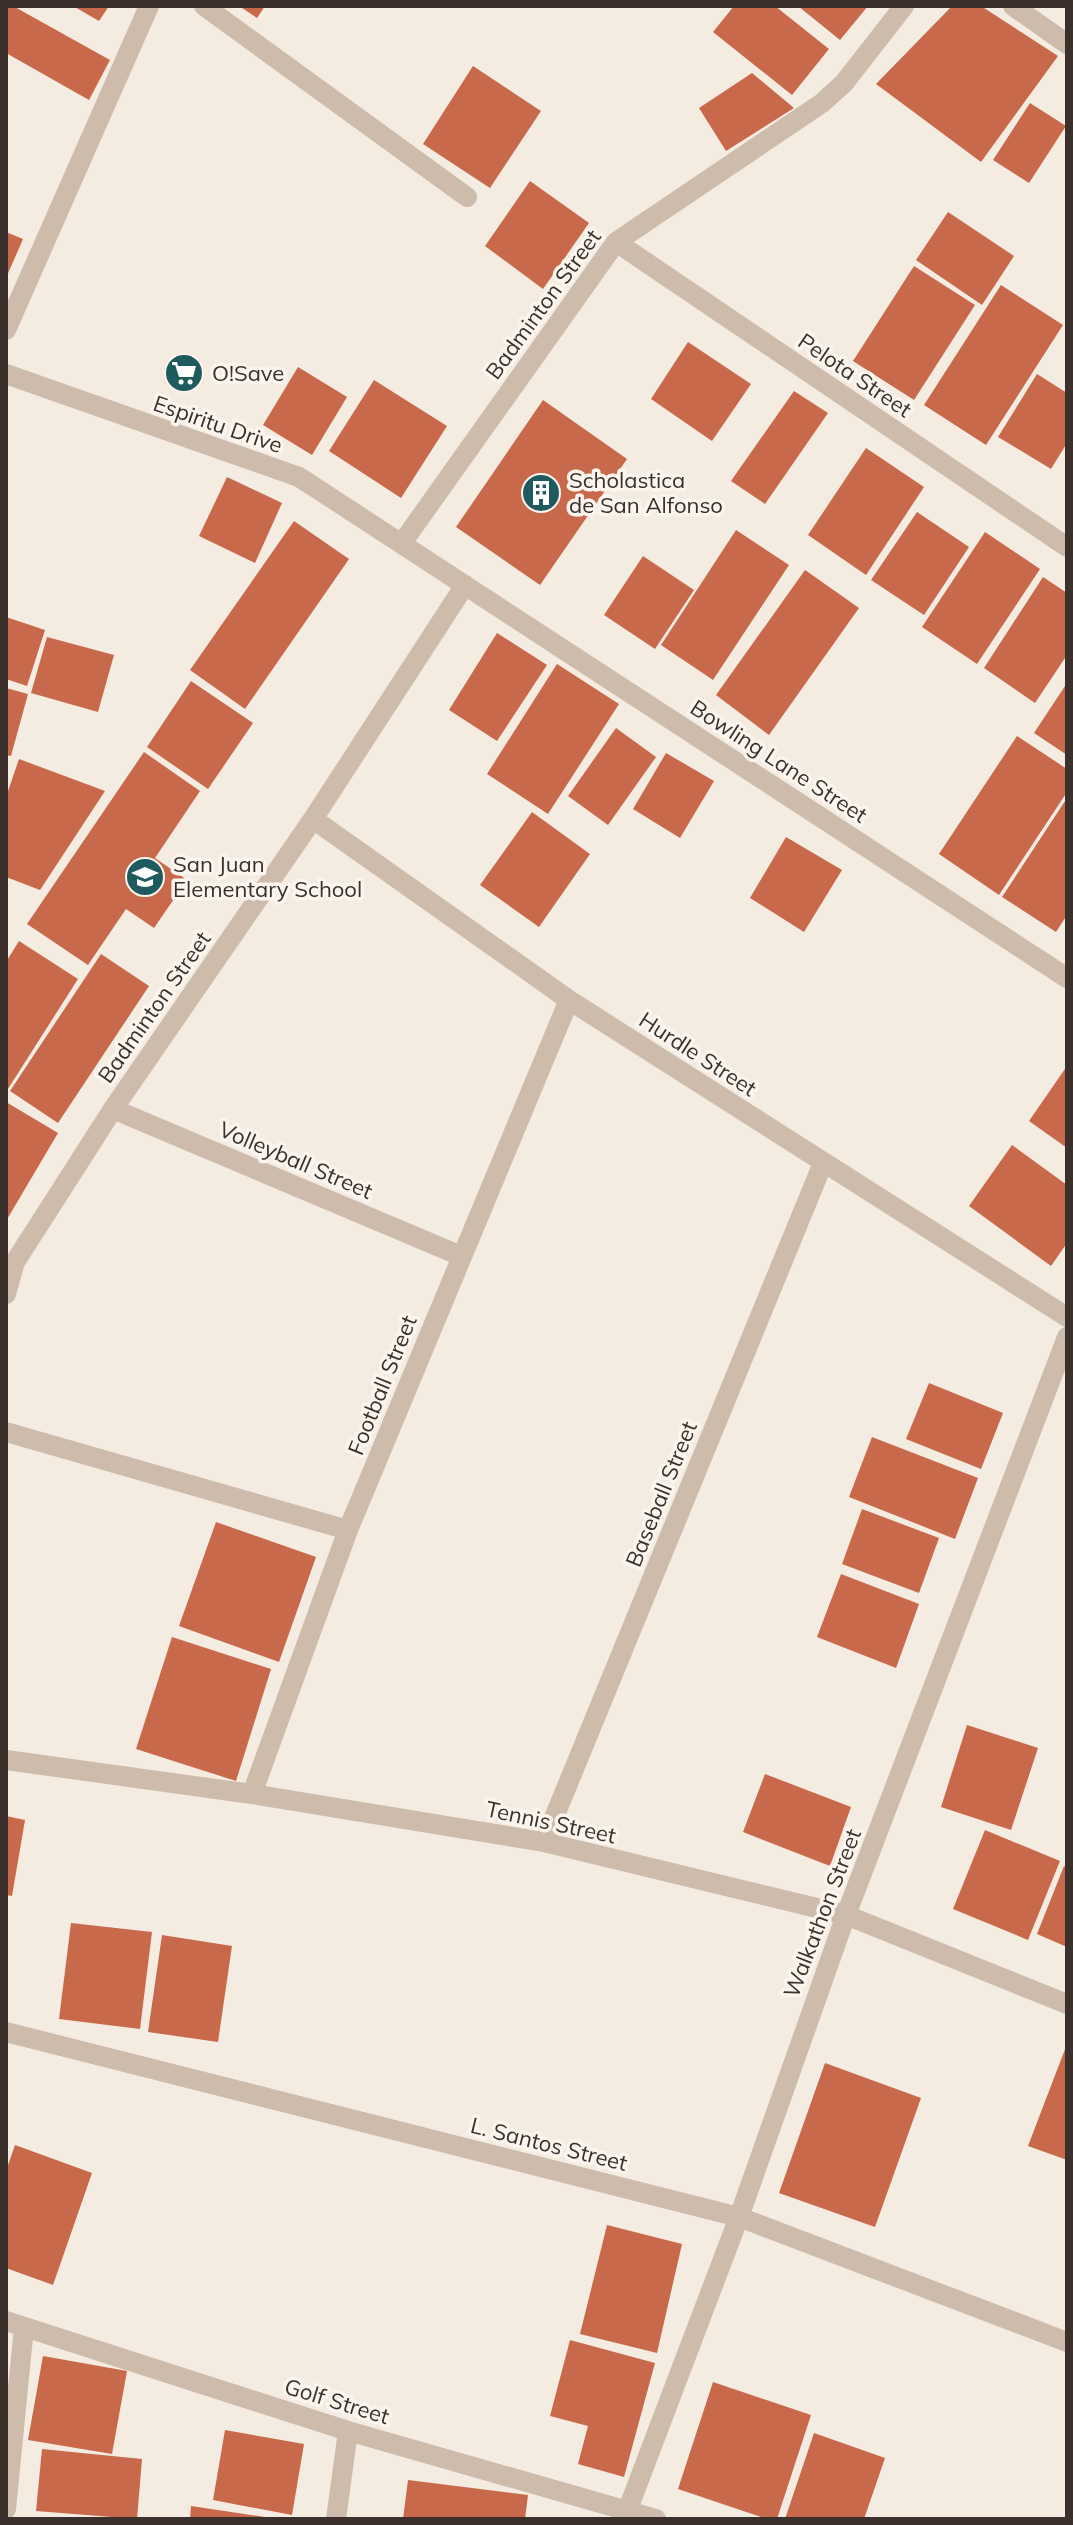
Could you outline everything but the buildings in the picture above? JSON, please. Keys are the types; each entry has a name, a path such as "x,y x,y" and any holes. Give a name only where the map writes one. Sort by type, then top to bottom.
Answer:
{"street":[{"path":"6,330 149,6"},
{"path":"204,6 467,197"},
{"name":"Badminton Street","path":"402,543 616,242 822,103 844,83 904,6"},
{"path":"1013,6 1067,44"},
{"name":"Pelota Street","path":"616,242 1067,547"},
{"name":"Espiritu Drive","path":"6,374 299,477 402,543"},
{"path":"402,543 465,585"},
{"name":"Badminton Street","path":"6,1294 15,1262 113,1109 313,819 465,585"},
{"name":"Bowling Lane Street","path":"465,585 1067,978"},
{"name":"Hurdle Street","path":"313,819 569,1000 1067,1317"},
{"name":"Football Street","path":"252,1794 348,1530 569,1000"},
{"name":"Volleyball Street","path":"113,1109 461,1256"},
{"name":"Baseball Street","path":"544,1842 823,1163"},
{"name":"Walkathon Street","path":"628,2509 739,2217 846,1915 1067,1337"},
{"path":"6,1432 348,1530"},
{"name":"Tennis Street","path":"6,1760 252,1794 544,1842 846,1915 1067,2004"},
{"name":"L. Santos Street","path":"6,2032 739,2217 1067,2342"},
{"path":"6,2509 15,2324"},
{"name":"Golf Street","path":"15,2324 348,2431 656,2519"},
{"path":"336,2519 348,2431"}],"place":[{"name":"O!Save","path":"184,373"},
{"name":"Scholastica de San Alfonso","path":"541,493"},
{"name":"San Juan Elementary School","path":"145,877"}]}
